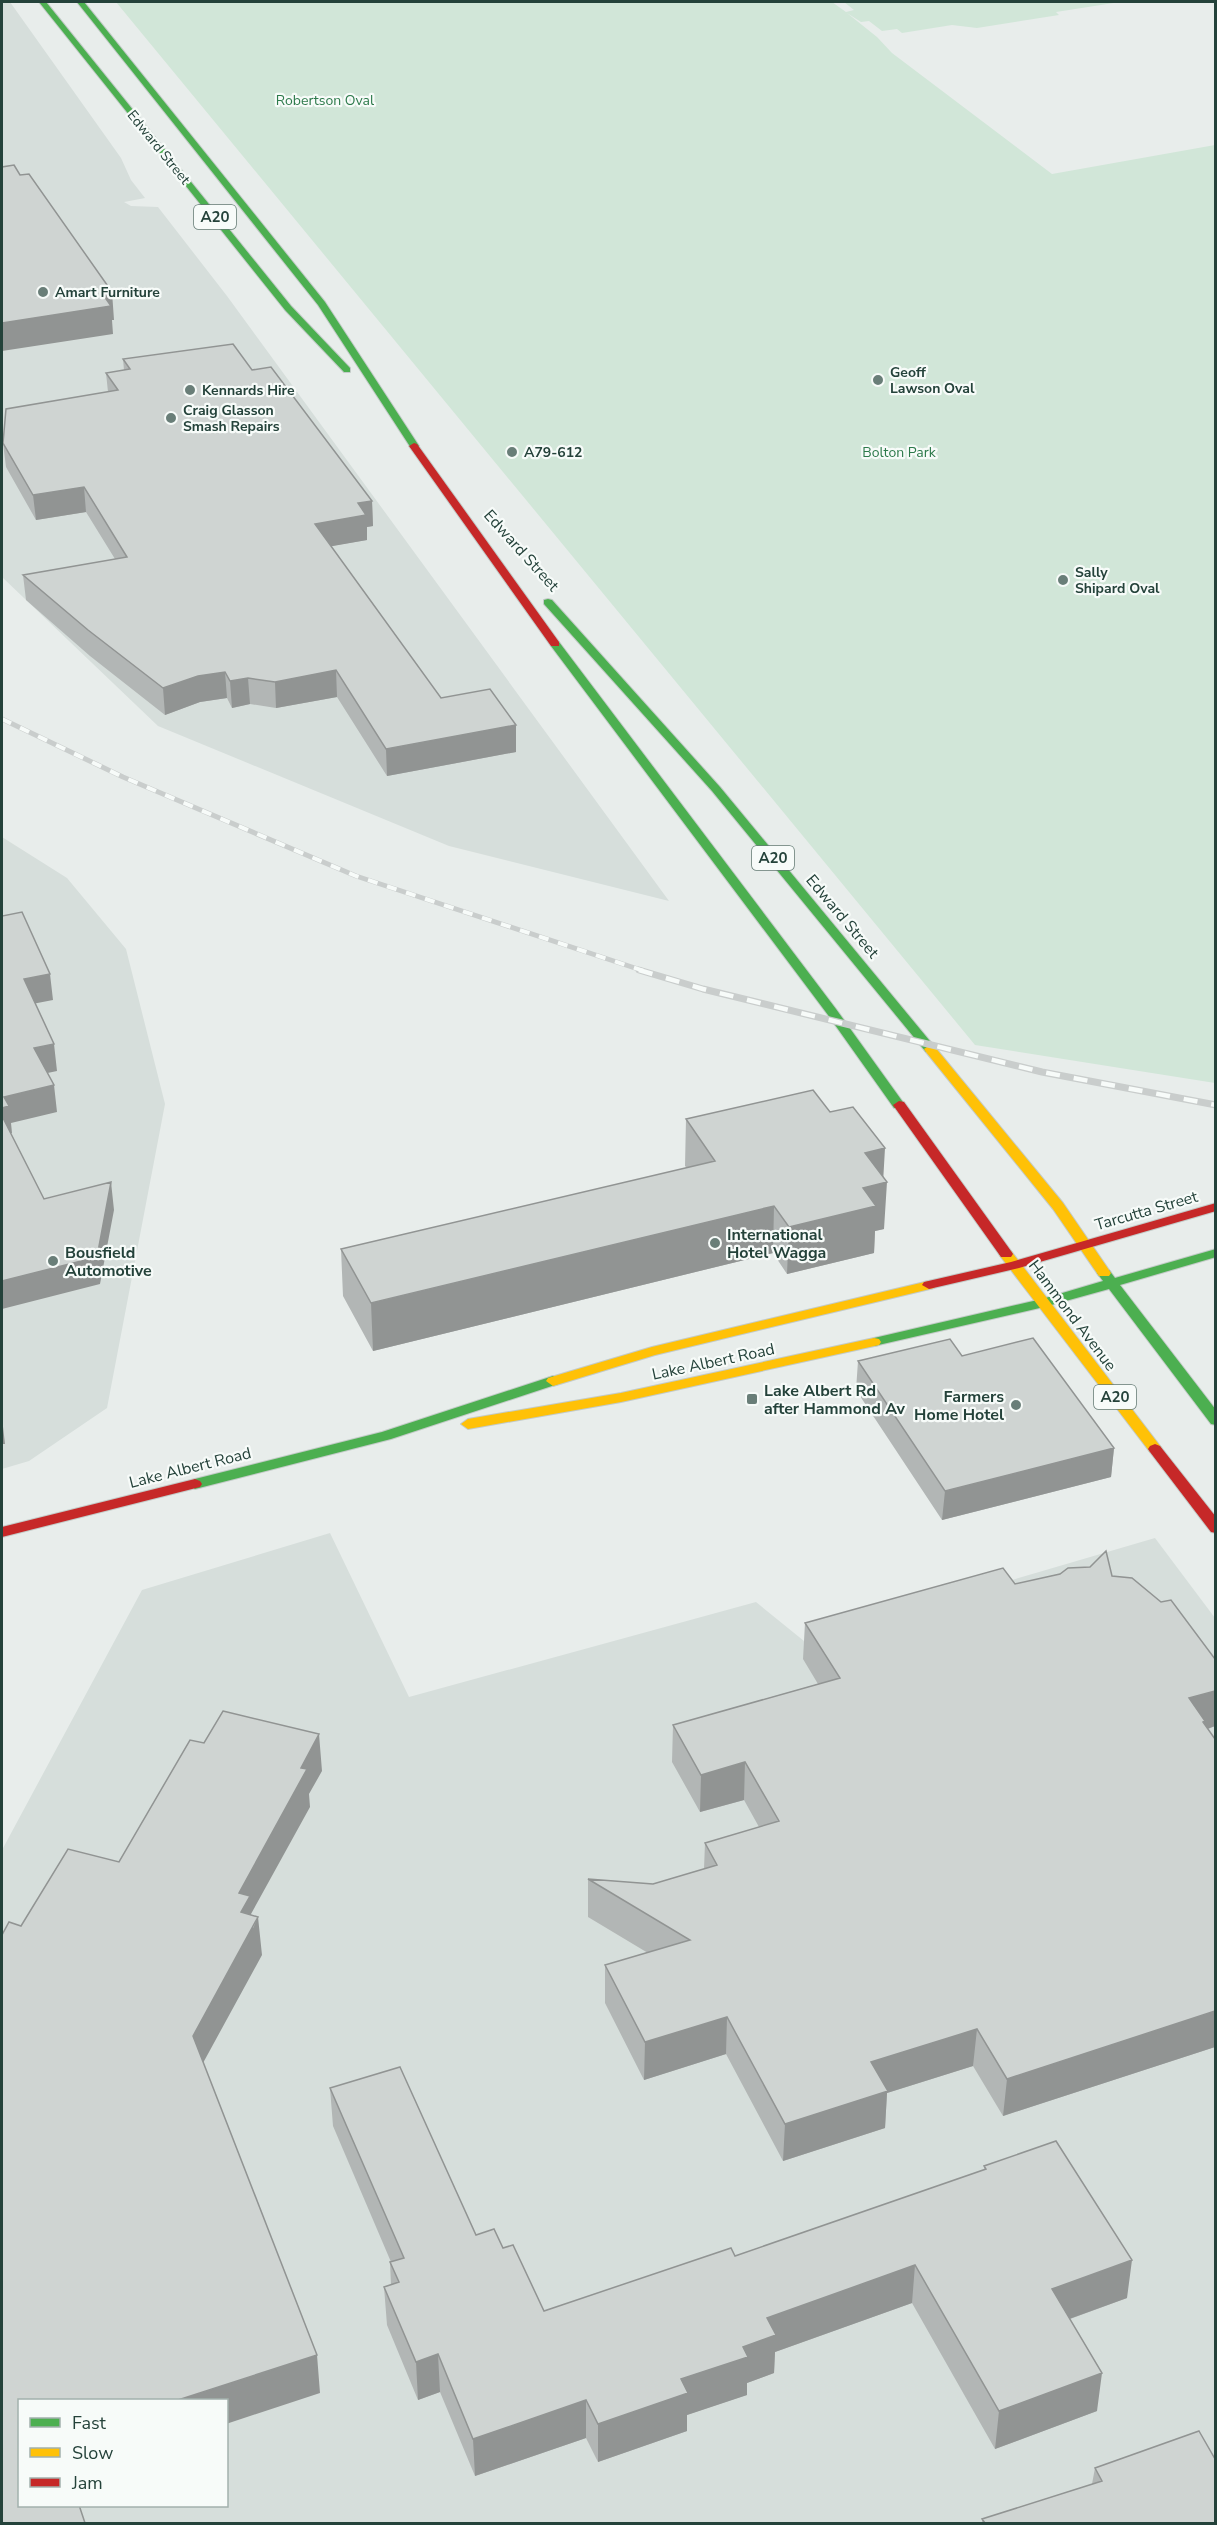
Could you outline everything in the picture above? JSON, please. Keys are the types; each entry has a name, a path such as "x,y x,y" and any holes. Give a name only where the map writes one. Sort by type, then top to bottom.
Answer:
{"main road":[{"name":"Edward Street","path":"42,2 288,308 398,424"},
{"name":"Edward Street","path":"80,2 322,304 398,424 568,663 832,1012 1014,1265"},
{"name":"Edward Street","path":"442,485 716,789 1050,1197 1086,1245"},
{"name":"Tarcutta Street","path":"1014,1265 1215,1207"},
{"name":"A20","path":"1086,1245 1112,1284 1215,1421"},
{"path":"1112,1284 1215,1253"},
{"name":"Hammond Avenue","path":"1014,1265 1215,1528"},
{"name":"Lake Albert Road","path":"2,1532 386,1436 522,1390 652,1351 1014,1265"},
{"name":"Lake Albert Road","path":"386,1436 538,1414 673,1387 1044,1303 1112,1284"}],"shaded area":[{"path":"2,2 10,2 121,158 131,180 145,198 124,202 131,206 158,207 227,296 669,901 449,846 158,726 2,577"},
{"path":"2,837 67,878 126,949 165,1104 107,1408 29,1461 2,1469"},
{"path":"330,1533 409,1697 756,1602 804,1641 1155,1538 1215,1618 1215,2523 2,2524 2,1850 142,1590"}],"green space":[{"name":"Bolton Park","path":"116,2 832,2 846,12 854,10 844,2 1120,2 1056,12 1059,15 977,28 952,25 902,33 897,29 882,31 869,21 861,22 847,13 877,37 892,53 1052,174 1215,145 1215,1083 975,1045"}],"building":[{"name":"Amart Furniture","path":"14,165 20,175 29,174 112,292 102,293 111,306 2,323 2,167"},
{"path":"233,344 252,370 271,367 372,501 358,503 366,515 315,524 441,698 490,689 516,725 386,749 336,670 275,682 248,678 230,681 225,672 198,676 163,688 88,630 23,575 127,557 84,487 33,495 3,443 6,409 118,390 106,373 130,369 123,359"},
{"path":"22,912 50,974 24,979 54,1044 34,1048 54,1085 4,1097 9,1106 2,1108 2,916"},
{"path":"813,1090 830,1112 853,1107 885,1148 865,1153 887,1182 863,1188 876,1206 789,1227 774,1206 371,1303 341,1249 715,1161 686,1119"},
{"path":"2,1116 44,1199 111,1182 97,1257 2,1281"},
{"path":"1033,1338 1114,1448 945,1491 858,1361 950,1339 962,1356"},
{"path":"1106,1551 1112,1576 1132,1578 1161,1602 1171,1600 1215,1659 1215,1691 1189,1698 1215,1739 1215,2011 1007,2079 977,2029 871,2062 888,2091 785,2124 727,2017 645,2042 605,1965 690,1940 588,1879 653,1884 717,1865 705,1843 779,1821 745,1762 701,1775 673,1725 840,1678 805,1623 1003,1568 1015,1584 1060,1574 1068,1568 1090,1567"},
{"path":"223,1711 319,1734 301,1768 307,1769 239,1893 250,1896 241,1912 258,1917 193,2036 317,2355 181,2399 18,2399 18,2507 80,2507 85,2523 2,2523 2,1935 9,1922 21,1926 68,1849 119,1862 190,1740 204,1743"},
{"path":"400,2067 476,2235 494,2229 503,2248 513,2245 544,2311 731,2248 735,2256 986,2169 984,2166 1056,2141 1132,2260 1052,2289 1102,2373 999,2411 915,2265 767,2318 776,2335 743,2347 748,2357 681,2379 688,2393 598,2424 586,2400 473,2439 438,2354 416,2362 384,2287 399,2282 390,2262 404,2258 330,2088"},
{"path":"1199,2431 1215,2459 1215,2523 985,2523 982,2519 1102,2481 1095,2468"}],"railway":[{"path":"2,719 123,777 356,876 644,971"},
{"path":"639,970 703,989 1042,1072 1216,1105"}],"traffic: fast":[{"path":"42,2 288,308 347,370"},
{"path":"80,2 322,304 414,446"},
{"path":"548,602 716,789 930,1049"},
{"path":"555,644 832,1012 899,1105"},
{"path":"874,1342 1044,1303 1216,1253"},
{"path":"1104,1273 1216,1421"},
{"path":"195,1484 386,1436 553,1381"}],"traffic: slow":[{"path":"930,1049 1058,1206 1104,1273"},
{"path":"1006,1254 1155,1449"},
{"path":"553,1381 652,1351 929,1285"},
{"path":"468,1424 621,1397 874,1342"}],"traffic: jam":[{"path":"414,446 555,644"},
{"path":"899,1105 1006,1254"},
{"path":"929,1285 1014,1265 1216,1207"},
{"path":"1155,1449 1216,1528"},
{"path":"2,1532 195,1484"}],"place":[{"name":"Amart Furniture","path":"43,292"},
{"name":"Geoff Lawson Oval","path":"878,380"},
{"name":"Kennards Hire","path":"190,390"},
{"name":"Craig Glasson Smash Repairs","path":"171,418"},
{"name":"A79-612","path":"512,452"},
{"name":"Sally Shipard Oval","path":"1063,580"},
{"name":"International Hotel Wagga","path":"715,1243"},
{"name":"Bousfield Automotive","path":"53,1261"},
{"name":"Lake Albert Rd after Hammond Av","path":"752,1399"},
{"name":"Farmers Home Hotel","path":"1016,1405"}],"park label":[{"name":"Robertson Oval","path":"325,100"}]}
